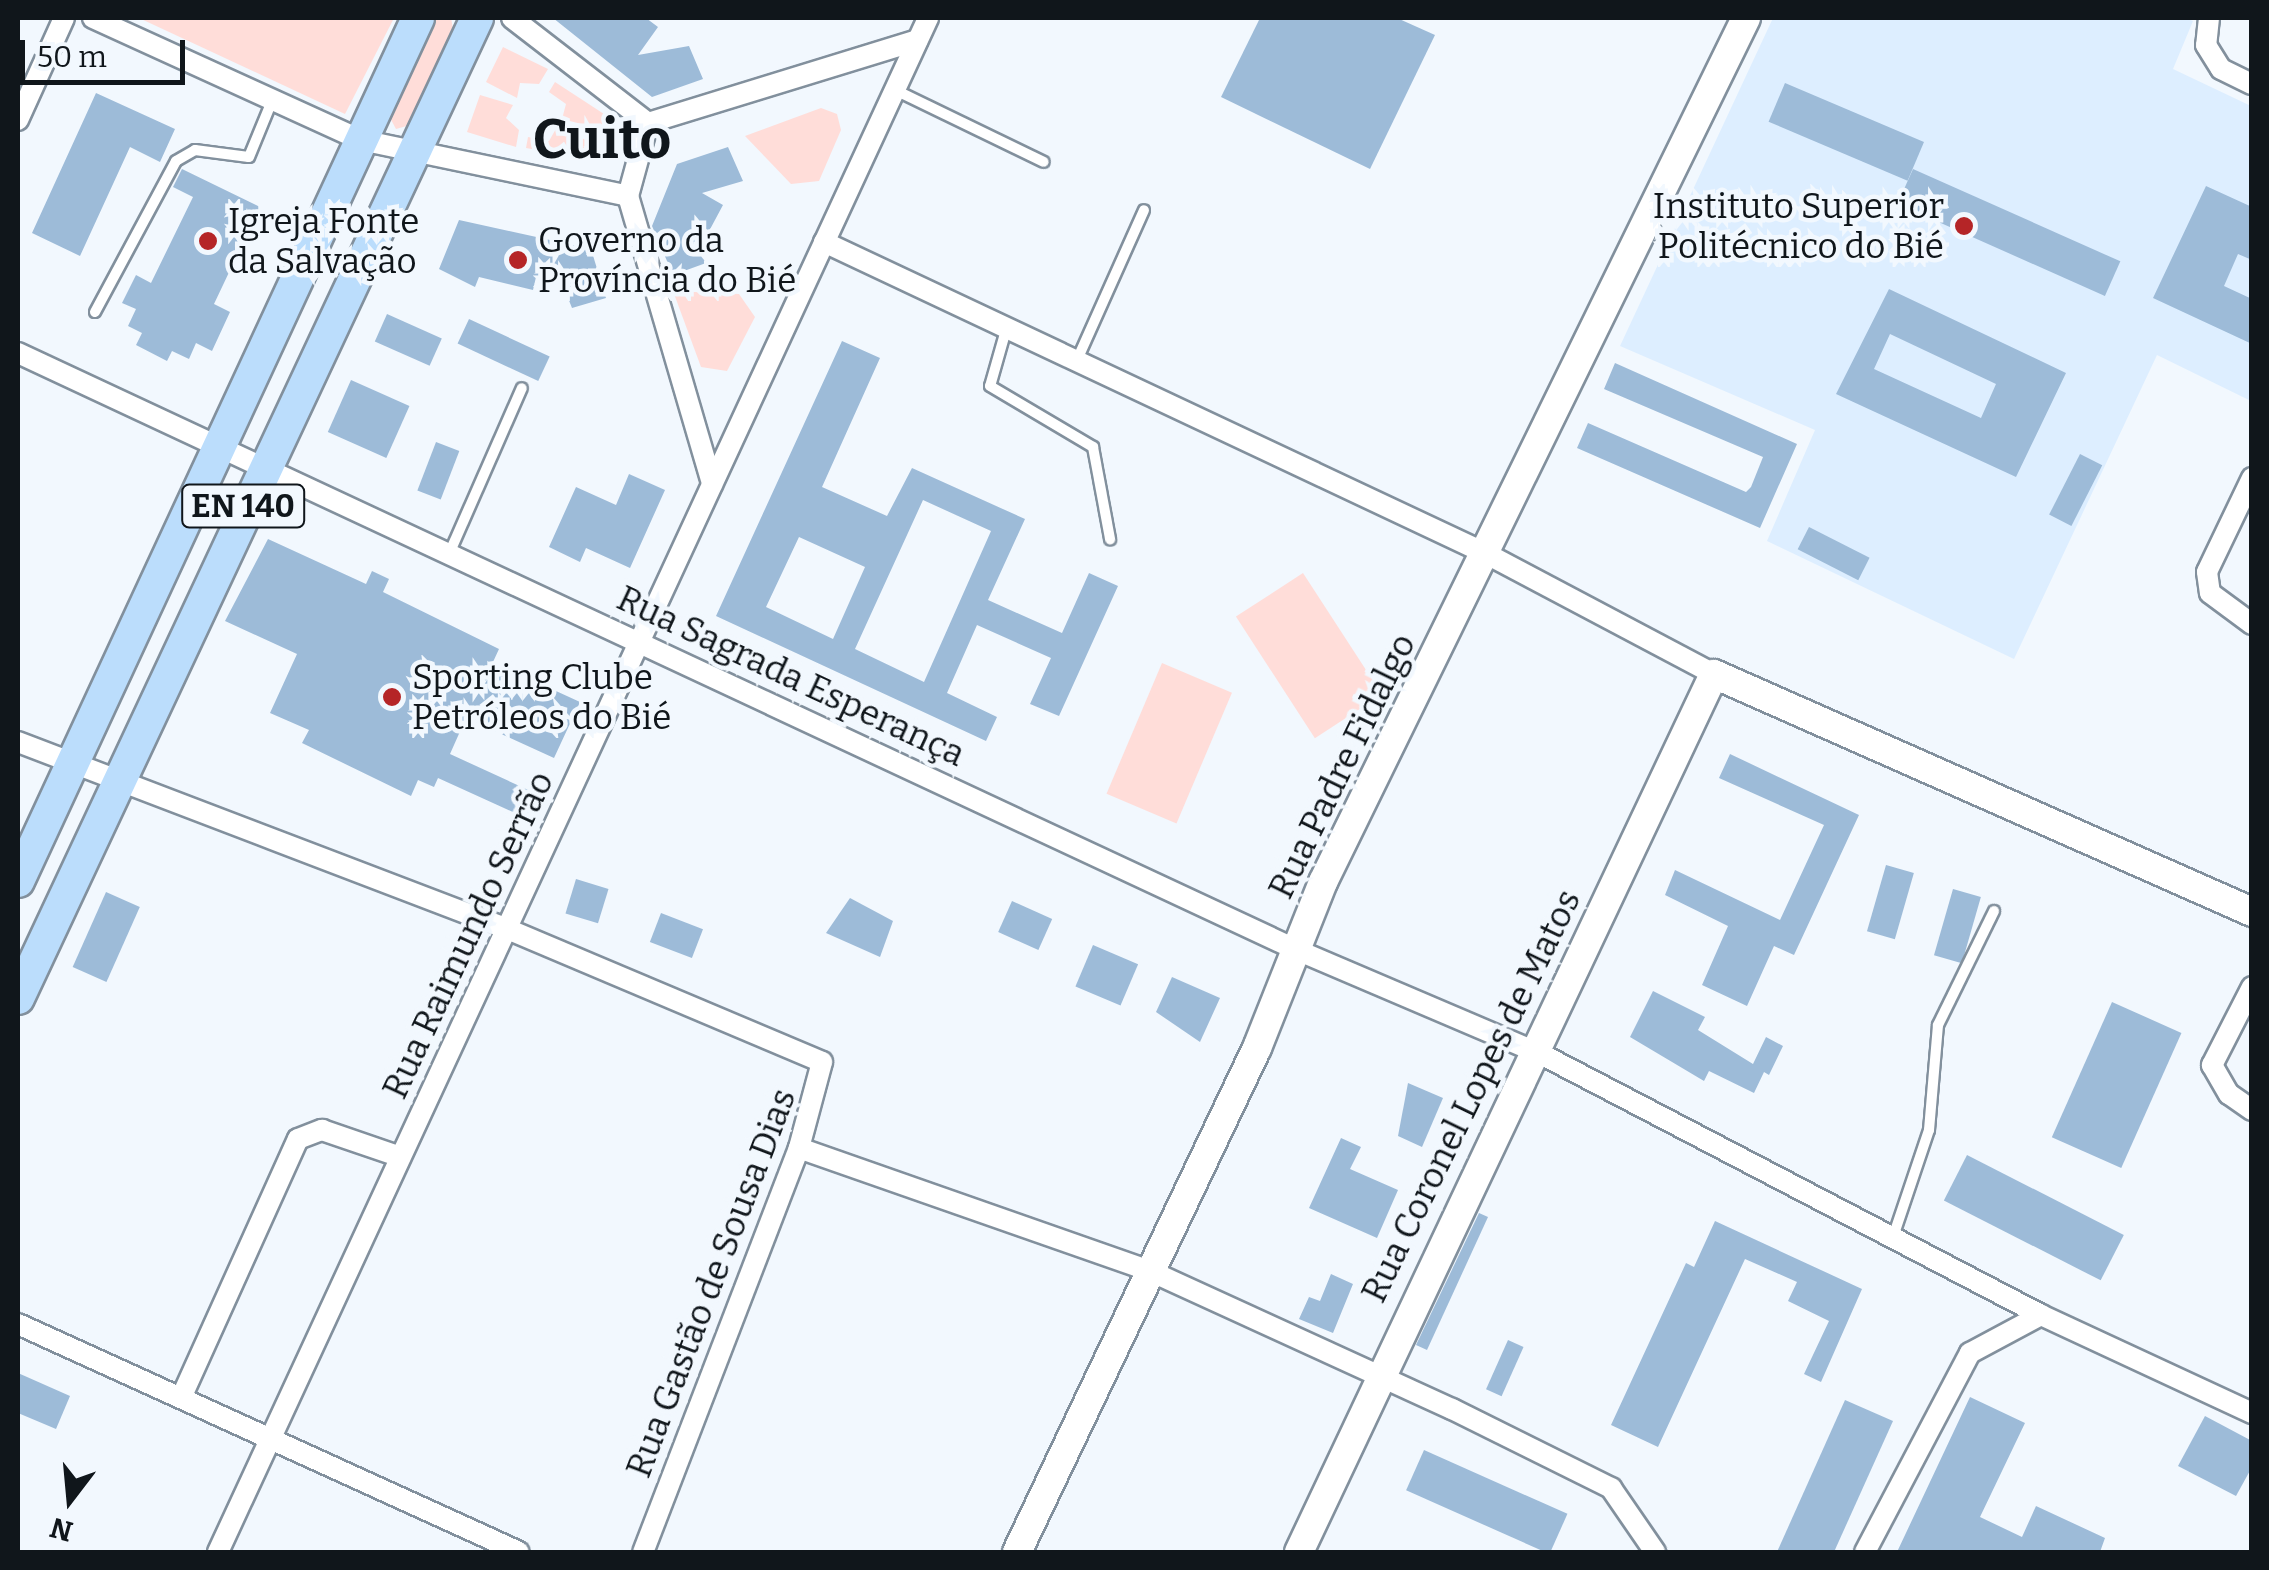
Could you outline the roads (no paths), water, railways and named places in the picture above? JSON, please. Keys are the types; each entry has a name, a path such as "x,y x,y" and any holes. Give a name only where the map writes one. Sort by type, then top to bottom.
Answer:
{"main road":[{"name":"EN 140","path":"18,881 418,18"},
{"name":"EN 140","path":"19,989 476,18"},
{"path":"158,579 201,601"},
{"path":"131,636 174,659"}],"street":[{"path":"18,120 64,18"},
{"path":"93,18 361,140 412,156 628,196"},
{"path":"512,18 648,123"},
{"name":"Rua Raimundo Serrão","path":"218,1552 928,18"},
{"name":"Rua Padre Fidalgo","path":"1016,1552 1297,950 1746,18"},
{"path":"2209,18 2206,45 2222,69 2252,84"},
{"path":"648,123 917,40"},
{"path":"648,123 628,196 712,484"},
{"path":"824,242 1487,554 1714,674 2252,912"},
{"name":"Rua Sagrada Esperança","path":"18,353 260,470 642,642 1297,950 1538,1053 1894,1234 2041,1315 2252,1413"},
{"path":"2252,478 2207,572 2210,593 2252,624"},
{"name":"Rua Coronel Lopes de Matos","path":"1299,1552 1378,1377 1538,1053 1714,674"},
{"name":"Rua Gastão de Sousa Dias","path":"18,742 505,928 812,1053 826,1070 643,1552"},
{"path":"2252,987 2212,1065 2229,1094 2252,1110"},
{"path":"181,1398 298,1139 322,1130 401,1157"},
{"path":"799,1148 1148,1270 1378,1377 1611,1488 1655,1552"},
{"path":"1866,1552 1970,1353 2041,1315"},
{"path":"18,1324 519,1552"}],"lane":[{"path":"894,90 1044,162"},
{"path":"95,312 176,161 195,150 249,157 272,100"},
{"path":"1076,361 1144,210"},
{"path":"1006,330 990,386 1093,447 1110,539"},
{"path":"449,554 522,388"},
{"path":"1894,1234 1929,1130 1938,1024 1994,911"}],"place":[{"name":"Instituto Superior Politécnico do Bié","path":"1964,226"},
{"name":"Igreja Fonte da Salvação","path":"208,241"},
{"name":"Governo da Província do Bié","path":"518,260"},
{"name":"Sporting Clube Petróleos do Bié","path":"392,697"}],"district":[{"name":"Cuito","path":"602,141"}]}
